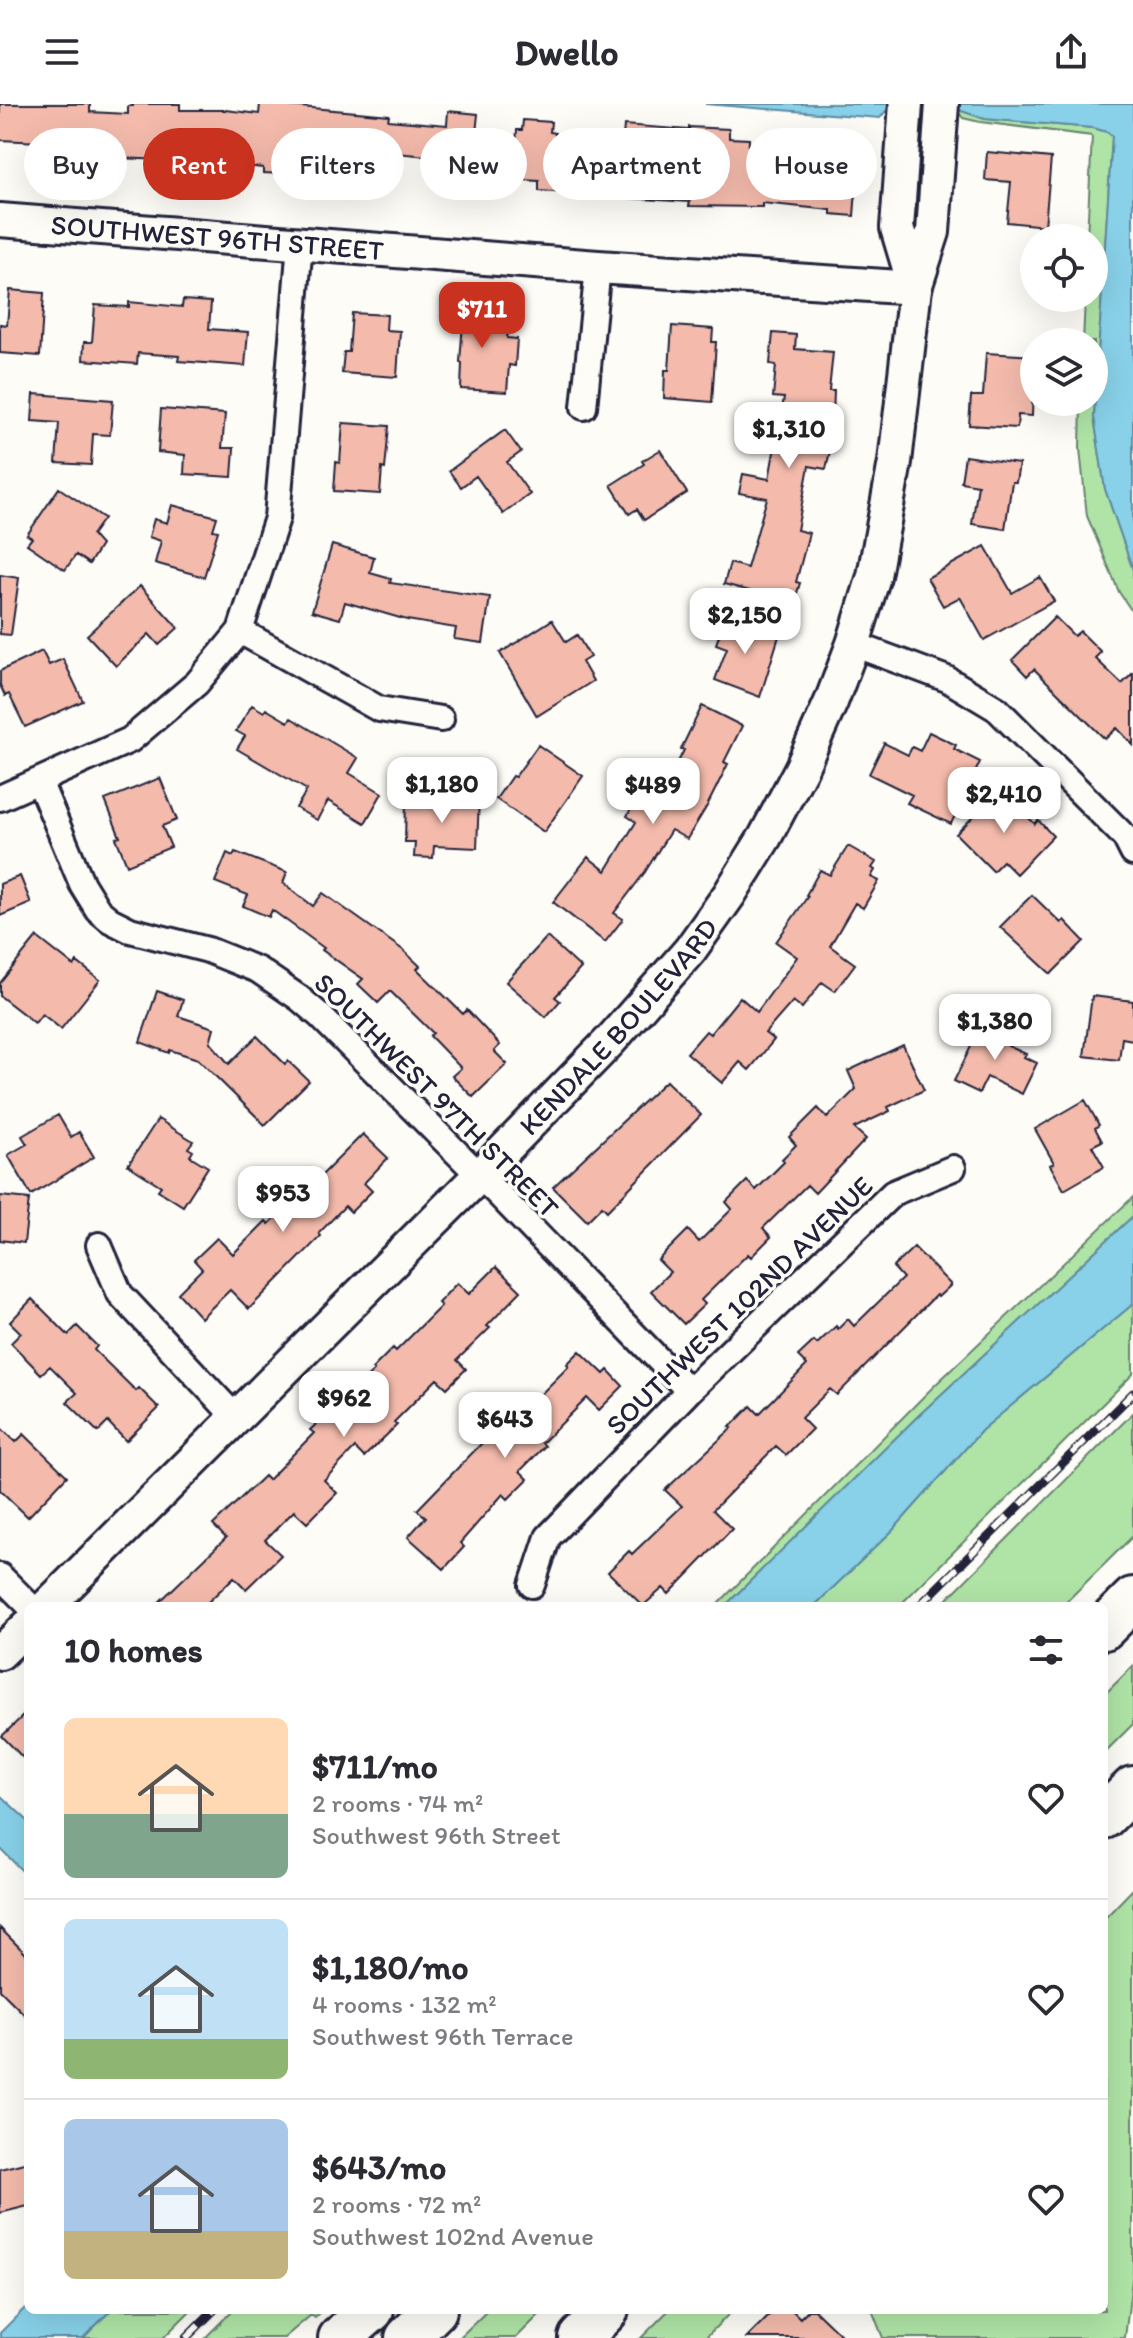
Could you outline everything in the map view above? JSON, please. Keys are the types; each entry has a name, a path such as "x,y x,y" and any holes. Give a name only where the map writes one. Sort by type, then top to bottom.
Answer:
{"highway":[{"path":"1108,1624 1133,1599"},
{"path":"1108,1813 1133,1788"},
{"path":"340,2338 367,2314"},
{"path":"407,2338 431,2314"},
{"path":"580,2338 603,2314"}],"street":[{"name":"KENDALE BOULEVARD","path":"906,104 897,228 915,288"},
{"name":"KENDALE BOULEVARD","path":"51,1602 237,1419 610,1041 672,972 711,922 765,837 801,769 831,702 874,576 902,409 915,288 933,232 942,104"},
{"name":"SOUTHWEST 96TH STREET","path":"0,220 598,267 915,288"},
{"path":"0,798 130,740 197,683 240,631 277,518 300,243"},
{"path":"584,407 598,267"},
{"path":"240,631 379,709 441,719"},
{"path":"853,644 947,679 997,709 1125,837 1133,853"},
{"name":"SOUTHWEST 97TH STREET","path":"39,781 82,884 98,910 130,930 236,959 278,983 319,1015 689,1391"},
{"name":"SOUTHWEST 102ND AVENUE","path":"532,1585 548,1537 689,1391 893,1193 953,1168"},
{"path":"99,1245 120,1294 237,1419"},
{"path":"0,1576 26,1602"},
{"path":"0,1653 24,1630"}],"green space":[{"path":"956,109 985,119 1093,128 1107,132 1112,136 1106,224 1088,224 1092,136 963,118"},
{"path":"1084,312 1101,312 1100,328 1084,328"},
{"path":"1081,416 1094,416 1105,489 1133,570 1133,613 1119,592 1087,516 1080,449"},
{"path":"1133,1197 1133,1216 917,1417 729,1602 720,1602 933,1387"},
{"path":"1133,1304 1133,1374 903,1602 818,1602 893,1530 982,1430"},
{"path":"1133,1413 1133,1536 1066,1602 944,1602"},
{"path":"1133,1666 1133,1724 1108,1749 1108,1691"},
{"path":"1133,1889 1133,2271 1125,2338 883,2338 874,2314 1108,2314 1108,1915"},
{"path":"107,2314 187,2314 163,2338 83,2338"},
{"path":"229,2314 319,2314 315,2318 311,2315 284,2338 205,2338"},
{"path":"484,2314 540,2314 516,2338 459,2338"},
{"path":"665,2314 729,2314 705,2338 641,2338"}],"water":[{"path":"705,104 892,104 880,118"},
{"path":"957,104 1133,104 1133,570 1105,489 1094,417 1108,416 1108,328 1100,328 1101,312 1108,312 1106,224 1112,136 1093,128 985,119 956,109"},
{"path":"1133,1216 1133,1304 982,1430 893,1530 818,1602 729,1602 917,1417"},
{"path":"0,1795 24,1817 24,1873 0,1848"},
{"path":"24,2309 24,2314 107,2314 83,2338 0,2338 0,2333"}],"building":[{"path":"0,104 90,104 90,112 128,114 128,106 133,104 180,104 180,110 259,114 260,104 290,104 389,115 388,120 447,125 448,111 478,114 477,128 420,128 420,155 404,154 404,128 271,128 271,173 263,173 263,168 255,167 255,128 143,128 143,159 127,158 127,128 24,128 24,141 0,140"},
{"path":"523,120 551,122 550,128 543,128 543,191 539,191 539,181 527,180 527,128 522,128"},
{"path":"624,125 663,128 624,128"},
{"path":"730,138 746,139 746,200 855,200 854,216 831,214 831,210 762,203 762,207 689,206 690,202 659,200 730,200"},
{"path":"987,152 1051,158 1045,224 1007,222 1011,182 985,180"},
{"path":"10,290 44,293 40,356 0,353 0,324 7,325"},
{"path":"445,299 470,301 469,320 508,323 507,338 517,339 515,366 509,365 507,392 461,389 463,322 444,321"},
{"path":"183,300 211,302 209,329 248,332 245,366 178,361 179,356 138,353 137,364 83,360 84,342 92,342 95,305 129,307 129,302 182,307"},
{"path":"352,313 387,315 386,330 400,331 397,377 342,373 344,352 349,352"},
{"path":"672,326 713,329 712,342 716,342 712,402 664,398"},
{"path":"773,333 796,335 795,349 833,352 829,391 834,391 832,442 826,469 809,466 797,530 809,533 796,582 800,583 794,603 724,584 730,563 747,568 767,498 739,493 743,474 769,479 784,398 773,397 776,365 770,364"},
{"path":"986,353 1020,355 1020,415 1017,428 969,425 971,396 983,396"},
{"path":"34,394 113,400 110,435 93,434 91,465 56,463 59,423 32,421"},
{"path":"161,409 225,414 222,448 234,448 232,477 184,474 185,455 158,452"},
{"path":"343,423 389,426 380,494 334,491"},
{"path":"505,430 521,452 507,462 530,494 503,514 476,476 461,487 449,471"},
{"path":"660,450 687,493 644,520 637,509 629,514 611,485"},
{"path":"965,456 1019,464 1016,482 1012,482 1005,529 972,524 978,485 961,482"},
{"path":"59,488 104,518 92,535 101,545 89,564 76,555 65,570 27,544 32,538 27,535"},
{"path":"172,505 217,517 213,530 218,531 204,577 155,563 161,541 149,537 154,519 167,523"},
{"path":"332,545 374,557 370,573 391,579 390,583 490,597 483,643 454,639 456,628 407,620 345,602 340,619 312,611"},
{"path":"985,546 1012,593 1040,577 1054,601 984,640 960,597 943,606 927,578"},
{"path":"0,575 19,578 11,635 0,634"},
{"path":"140,586 178,628 159,645 149,634 116,666 87,635"},
{"path":"726,616 779,636 760,697 715,680 727,648 716,644"},
{"path":"1055,617 1074,636 1080,631 1101,652 1095,658 1122,684 1133,673 1133,745 1117,728 1105,739 1034,669 1027,676 1012,660"},
{"path":"552,620 566,642 577,635 590,657 582,662 593,681 537,716 500,653"},
{"path":"42,651 49,665 63,659 83,701 25,727 9,694 5,696 0,685 0,671"},
{"path":"252,705 288,722 291,718 358,758 349,773 382,793 365,823 328,801 317,820 296,808 307,790 237,749 245,736 236,731"},
{"path":"702,706 742,726 724,762 728,764 687,839 671,830 614,913 623,919 605,942 553,902 588,857 606,871 636,822 627,816 647,782 663,792"},
{"path":"929,732 956,745 954,749 980,762 951,824 907,803 912,795 869,774 884,743 908,755 912,747 920,751"},
{"path":"538,745 583,776 544,832 496,799"},
{"path":"160,778 177,820 162,826 171,847 127,865 105,800"},
{"path":"998,792 1035,824 1038,820 1053,836 1016,874 1003,861 993,871 956,834"},
{"path":"450,797 479,797 477,848 434,846 433,858 414,857 415,842 405,842 406,801 449,802"},
{"path":"848,846 876,862 871,877 879,881 863,908 855,903 830,946 855,964 835,991 822,982 802,1008 793,1001 765,1033 774,1040 749,1070 740,1062 722,1083 687,1053 706,1031 710,1034 740,997 757,1012 797,957 776,942 808,896 820,870 830,875"},
{"path":"235,852 287,872 283,883 313,906 323,893 403,950 420,966 417,969 463,1014 467,1010 500,1045 494,1051 507,1064 473,1097 452,1076 461,1068 430,1036 433,1033 390,991 378,1003 358,984 363,979 322,950 324,948 272,910 269,917 243,906 248,895 215,882 227,853 233,856"},
{"path":"20,876 31,903 0,916 0,884"},
{"path":"1032,895 1061,923 1064,920 1084,941 1051,974 1000,927"},
{"path":"37,937 74,966 77,962 100,980 61,1029 42,1014 35,1023 0,996 0,983"},
{"path":"547,937 581,968 555,997 560,1001 546,1017 506,982"},
{"path":"157,991 183,1000 178,1016 214,1028 210,1042 229,1064 257,1036 285,1064 288,1061 309,1081 265,1125 198,1059 140,1042"},
{"path":"1092,996 1133,1001 1133,1040 1122,1038 1119,1060 1084,1056"},
{"path":"984,1020 1013,1035 1008,1046 1037,1063 1022,1094 987,1077 979,1093 954,1081"},
{"path":"903,1045 924,1090 854,1128 866,1139 815,1193 807,1185 763,1228 771,1237 751,1257 748,1254 701,1300 705,1304 684,1324 651,1291 670,1272 658,1260 688,1230 699,1242 732,1209 726,1202 747,1181 756,1190 796,1145 789,1137 818,1108 827,1118 856,1089 848,1071"},
{"path":"666,1081 701,1115 607,1211 602,1206 587,1221 553,1187"},
{"path":"1085,1100 1099,1125 1095,1128 1102,1141 1092,1146 1104,1167 1064,1190 1050,1165 1054,1163 1035,1129"},
{"path":"58,1115 71,1137 79,1132 94,1157 31,1195 8,1155 27,1144 22,1136"},
{"path":"158,1119 193,1141 188,1148 193,1151 190,1156 208,1167 183,1206 158,1190 161,1186 128,1165"},
{"path":"363,1134 388,1158 364,1183 372,1191 351,1212 345,1206 319,1233 321,1236 249,1309 230,1290 201,1318 178,1293 202,1269 194,1260 217,1238 233,1254 266,1221 269,1224 295,1197 298,1199"},
{"path":"0,1196 29,1199 24,1243 0,1240"},
{"path":"914,1247 951,1285 938,1297 936,1295 837,1395 830,1389 801,1418 812,1429 786,1455 776,1446 713,1510 732,1529 669,1594 663,1588 647,1602 639,1602 608,1572 629,1551 632,1554 682,1506 665,1490 732,1428 751,1406 759,1414 807,1365 798,1356 814,1341 817,1344 848,1319 854,1326 903,1278 893,1267"},
{"path":"496,1267 521,1291 487,1326 490,1328 457,1360 466,1369 447,1388 437,1379 364,1457 355,1448 324,1480 337,1493 307,1523 294,1511 265,1540 281,1555 246,1589 234,1577 208,1602 159,1602 226,1538 213,1525 264,1476 268,1480 314,1433 310,1430 374,1371 372,1369 393,1348 396,1351 441,1306 438,1303 457,1283 469,1294"},
{"path":"32,1299 68,1335 77,1326 97,1346 94,1350 136,1391 139,1388 159,1408 126,1441 108,1422 98,1432 67,1402 77,1393 50,1366 41,1374 11,1343 21,1333 10,1322"},
{"path":"580,1351 604,1374 608,1370 623,1386 599,1410 587,1398 542,1443 545,1446 520,1471 528,1479 508,1499 503,1494 460,1543 464,1547 444,1569 408,1537 426,1517 417,1510 511,1413 517,1418"},
{"path":"0,1427 16,1442 24,1434 67,1476 28,1517 0,1490"},
{"path":"24,1715 24,1759 2,1736"},
{"path":"0,1928 24,1952 24,2014 0,1990"},
{"path":"24,2163 24,2207 0,2213 0,2169"},
{"path":"771,2314 796,2314 800,2318 804,2314 819,2314 844,2338 747,2338"}],"railway":[{"path":"923,1602 1133,1393"},
{"path":"186,2338 210,2314"}]}
